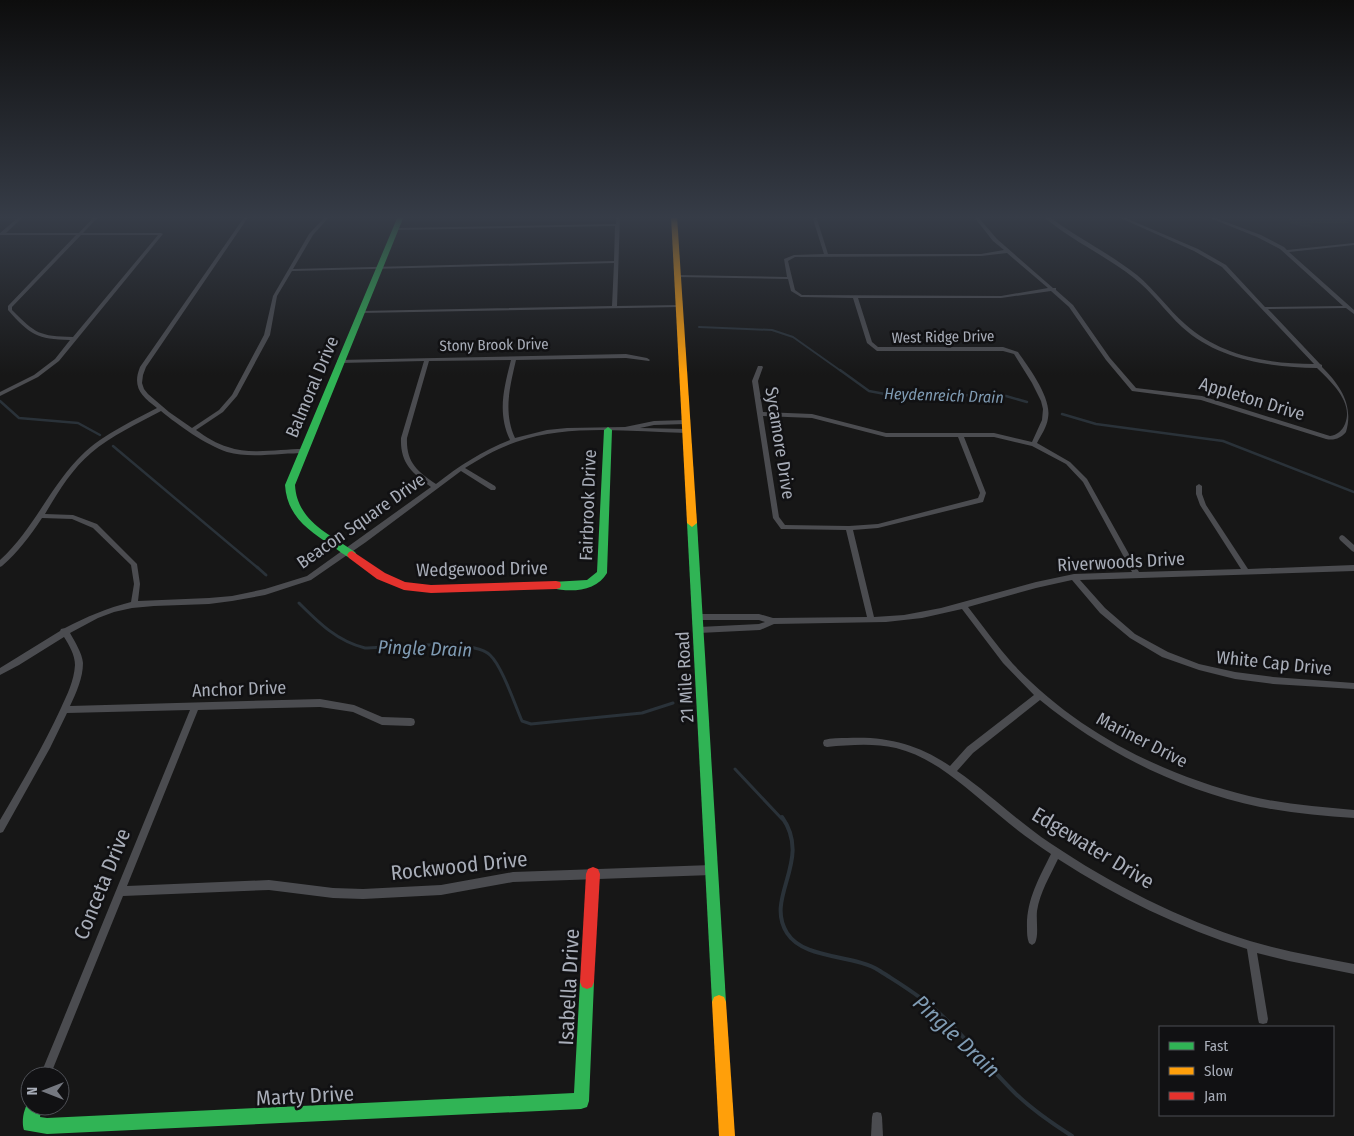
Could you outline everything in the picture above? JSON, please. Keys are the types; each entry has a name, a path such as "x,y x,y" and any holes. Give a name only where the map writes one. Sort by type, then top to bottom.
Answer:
{"street":[{"path":"46,269 10,307 10,310 33,334 74,339"},
{"path":"0,394 43,372 57,360 132,269"},
{"path":"211,269 141,371 139,380 142,390 162,408 216,446 234,451 303,451"},
{"path":"193,430 221,412 234,396 267,335 274,300 290,270 320,269"},
{"name":"Balmoral Drive","path":"347,552 309,525 292,506 289,487 379,269"},
{"path":"614,307 616,269"},
{"name":"21 Mile Road","path":"677,269 728,1136"},
{"path":"788,269 793,292 797,295 1000,297 1054,289"},
{"path":"1030,269 1054,289"},
{"path":"1124,269 1159,297 1185,326 1206,341 1233,353 1262,362 1292,366 1320,366"},
{"path":"1228,269 1320,366"},
{"path":"1306,269 1354,313"},
{"path":"678,279 790,278"},
{"name":"Appleton Drive","path":"1054,289 1076,312 1108,359 1134,390 1202,398 1332,438 1337,437 1351,424 1353,412 1343,392 1320,366"},
{"name":"West Ridge Drive","path":"855,296 870,343 875,348 1012,350 1018,355 1046,410 1043,426 1034,444"},
{"path":"360,312 679,306"},
{"path":"1265,308 1347,307"},
{"name":"Stony Brook Drive","path":"340,361 626,356 647,360"},
{"path":"513,440 506,427 504,416 514,358"},
{"path":"427,359 406,432 403,450 409,466 436,486"},
{"name":"Sycamore Drive","path":"760,366 755,381 776,518 780,525 792,528 849,528"},
{"path":"0,564 19,545 72,469 90,450 109,437 162,408"},
{"path":"760,414 812,416 886,435 1002,436 1034,444 1068,463 1085,481 1136,574"},
{"name":"Beacon Square Drive","path":"0,672 64,631 104,614 134,605 219,600 280,589 309,578 460,468 482,454 513,440 548,432 625,429 637,431 686,427"},
{"name":"Fairbrook Drive","path":"597,581 602,573 608,430"},
{"path":"870,619 849,528 902,521 983,498 984,493 960,436"},
{"path":"460,468 493,488"},
{"path":"1200,486 1199,494 1203,505 1246,571"},
{"path":"40,516 73,517 95,526 134,564 138,584 134,605"},
{"path":"1342,538 1354,549"},
{"name":"Wedgewood Drive","path":"347,552 388,580 412,587 588,584 597,581"},
{"name":"Riverwoods Drive","path":"698,617 759,617 773,621 870,619 922,615 1038,583 1074,577 1354,568"},
{"name":"White Cap Drive","path":"1074,577 1097,606 1116,624 1146,644 1180,662 1234,676 1354,686"},
{"name":"Mariner Drive","path":"963,605 1007,663 1040,695 1082,727 1119,750 1191,782 1251,800 1303,809 1354,814"},
{"name":"Riverwoods Drive","path":"699,630 760,627 773,621"},
{"path":"0,829 3,818 74,690 78,671 74,647 64,631"},
{"path":"951,771 970,750 1040,695"},
{"name":"Anchor Drive","path":"64,710 333,704 354,709 382,722 411,722"},
{"name":"Conceta Drive","path":"49,1066 195,707"},
{"name":"Edgewater Drive","path":"826,743 865,740 897,744 920,752 951,771 1014,822 1057,852 1103,881 1146,903 1251,946 1354,969"},
{"path":"1032,940 1033,899 1057,852"},
{"name":"Rockwood Drive","path":"120,891 269,885 333,893 362,894 440,890 513,877 712,870"},
{"name":"Isabella Drive","path":"582,1101 593,874"},
{"path":"1251,946 1262,1019"},
{"name":"Marty Drive","path":"32,1116 30,1124 47,1126 582,1101"},
{"path":"876,1116 877,1136"}],"waterway":[{"name":"Heydenreich Drain","path":"699,327 772,330 793,337 841,371"},
{"name":"Heydenreich Drain","path":"840,370 869,391 885,394 1006,396 1027,402"},
{"name":"Pingle Drain","path":"0,401 19,418 78,423 100,435"},
{"name":"Heydenreich Drain","path":"1062,414 1096,424 1223,441 1354,492"},
{"name":"Pingle Drain","path":"113,446 258,568"},
{"name":"Pingle Drain","path":"257,567 266,575"},
{"name":"Pingle Drain","path":"299,603 337,636 365,648 449,645 481,650 495,660 522,721 531,724 642,713 673,703"},
{"name":"Pingle Drain","path":"735,769 782,819"},
{"name":"Pingle Drain","path":"782,817 790,833 793,849 783,892 781,919 787,933 795,942 817,952 869,966 918,996 949,1023 1017,1095 1044,1117 1072,1136"}],"traffic: fast":[{"path":"352,555 321,534 302,517 295,508 291,497 290,485 379,269"},
{"path":"556,585 588,584 594,582 602,573 608,430"},
{"path":"692,523 719,1002"},
{"path":"32,1116 30,1124 47,1126 581,1101 587,982"}],"traffic: slow":[{"path":"677,269 692,523"},
{"path":"719,1002 727,1136"}],"traffic: jam":[{"path":"352,555 381,576 404,586 431,589 556,585"},
{"path":"587,982 593,874"}]}
